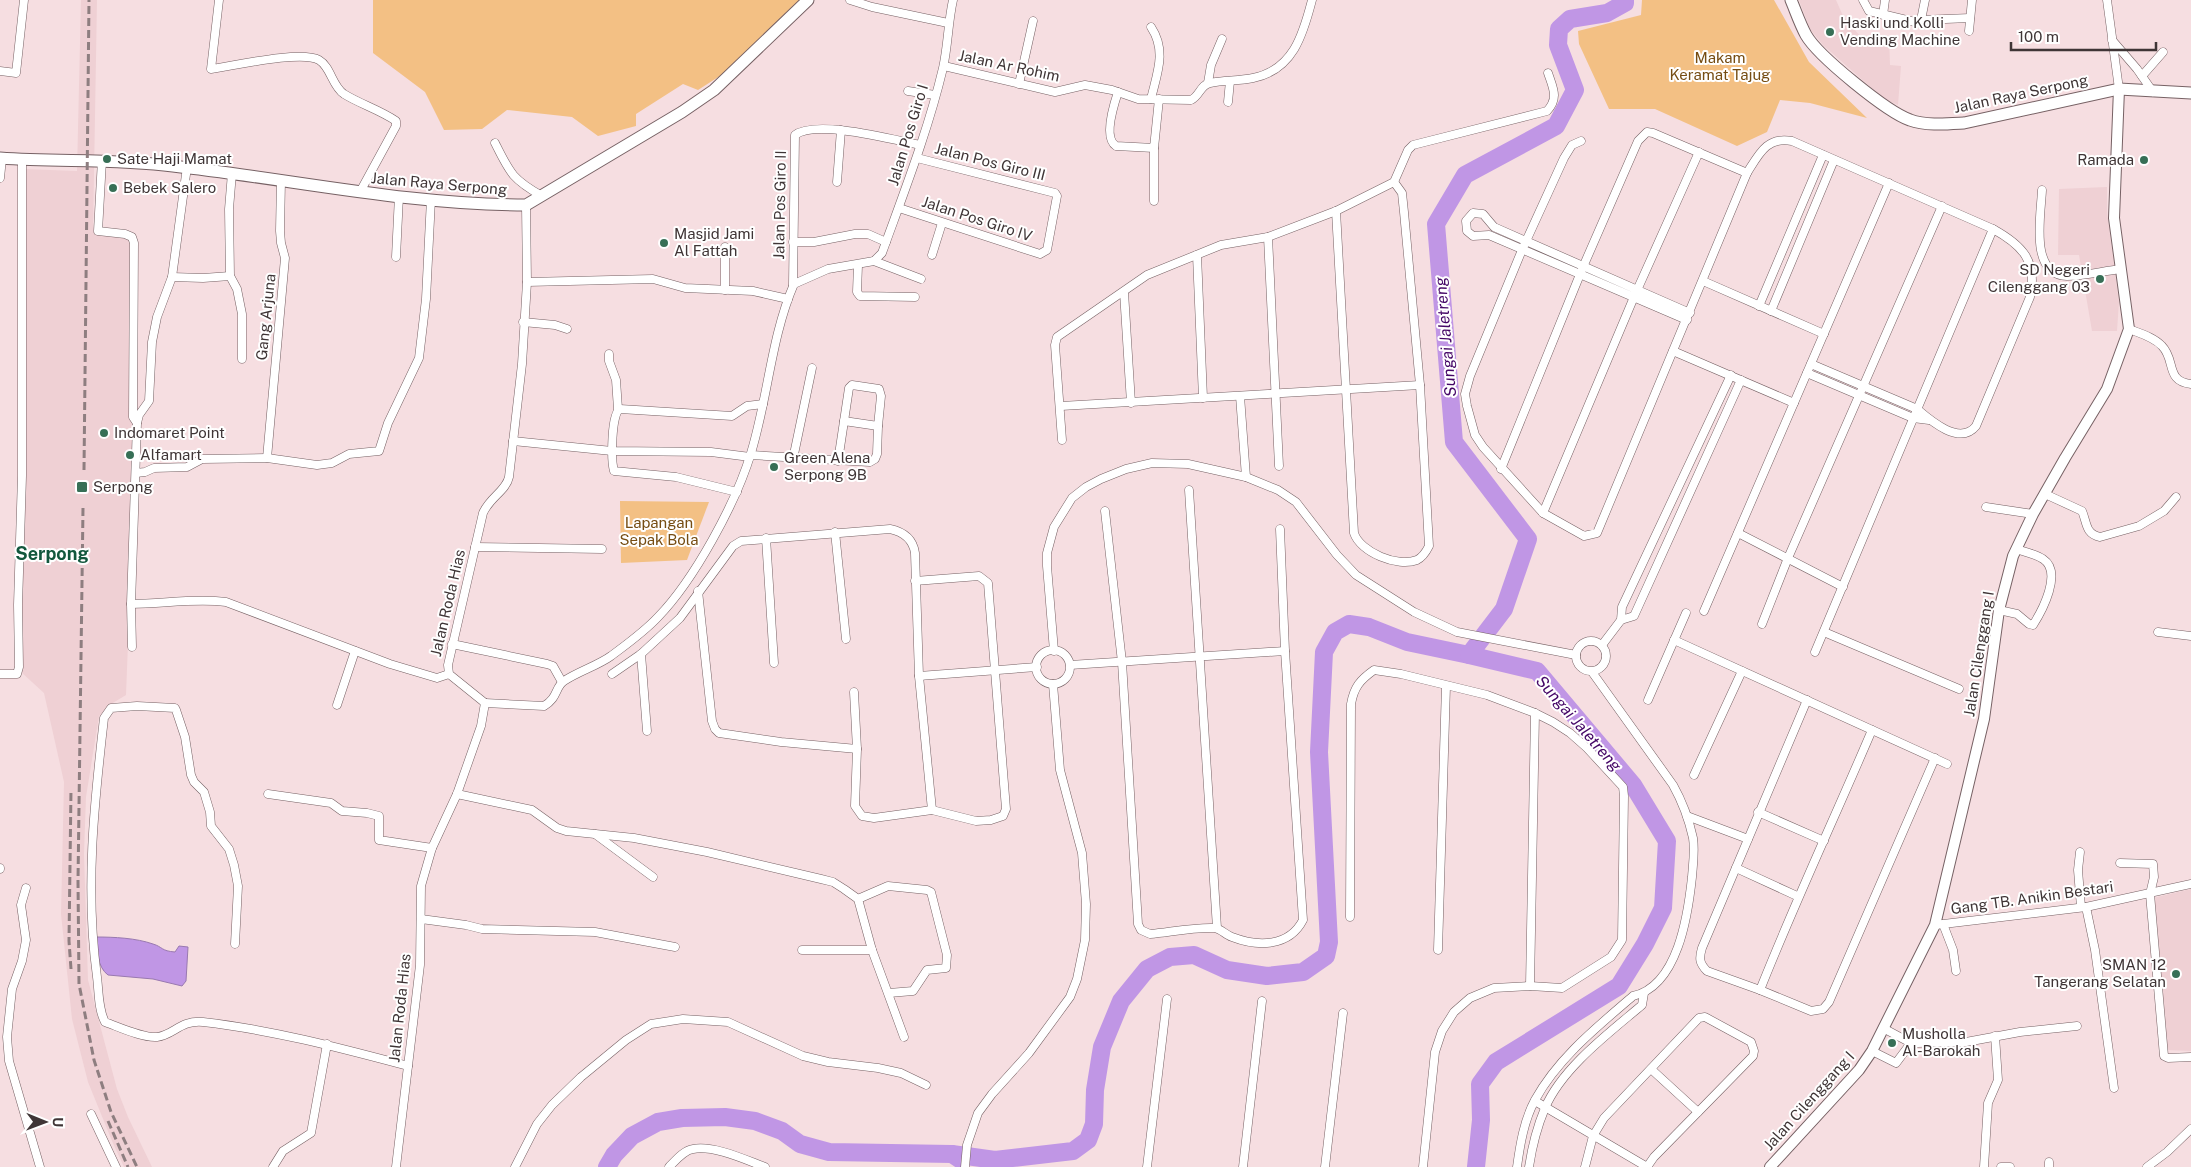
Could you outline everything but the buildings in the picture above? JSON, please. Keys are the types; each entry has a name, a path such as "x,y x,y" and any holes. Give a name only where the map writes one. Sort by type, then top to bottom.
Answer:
{"main road":[{"name":"Jalan Raya Serpong","path":"1,158 22,160 102,160 187,167 360,192 498,206 526,206 714,90 808,0"},
{"name":"Jalan Raya Serpong","path":"1791,0 1807,37 1835,66 1875,99 1911,120 1941,124 1964,123 2119,89 2191,93"}],"street":[{"path":"0,72 16,73 24,0"},
{"path":"218,0 211,69 276,59 300,57 317,59 323,64 344,94 396,121 396,126 360,192"},
{"path":"850,0 872,7 948,23"},
{"name":"Jalan Pos Giro I","path":"874,260 882,253 917,158 944,66 948,23 953,0"},
{"path":"1222,39 1211,65 1208,83 1254,78 1281,66 1298,46 1312,0"},
{"path":"1863,0 1869,12 1915,22 1920,20 1970,18"},
{"path":"1883,15 1885,0"},
{"path":"1920,20 1926,0"},
{"path":"1969,31 1972,0"},
{"path":"2107,0 2119,89"},
{"path":"1019,84 1033,21"},
{"path":"1151,27 1160,43 1155,99 1154,201"},
{"path":"2112,40 2153,92"},
{"path":"2142,76 2163,52"},
{"name":"Jalan Ar Rohim","path":"944,66 1055,92 1085,85 1118,92 1138,99 1191,100 1196,98 1202,88 1208,83"},
{"path":"1062,440 1056,339 1147,275 1221,245 1268,237 1336,211 1394,182 1408,150 1413,145 1548,111 1555,100 1555,93 1548,73"},
{"path":"1228,102 1230,81"},
{"name":"Jalan Cilenggang I","path":"1770,1167 1853,1076 1872,1051 1939,925 1984,719 1999,610 2016,550 2045,494 2108,389 2129,329 2114,218 2119,89"},
{"path":"908,91 935,95"},
{"path":"1118,92 1111,114 1112,143 1116,146 1154,148"},
{"name":"Jalan Pos Giro II","path":"793,285 794,135 813,129 840,130 920,145"},
{"path":"837,182 840,130"},
{"path":"1501,469 1582,270 1638,142 1644,133 1653,133 1748,173"},
{"path":"1582,141 1572,146 1564,158 1522,250 1470,376 1465,394 1470,422 1475,435 1501,469 1543,513 1584,536 1597,534 1748,173 1761,152 1778,140 1792,141 1993,229 2019,245 2028,261 2034,282 2030,297 1976,426 1972,431 1965,433 1953,432 1930,420 1918,409 1811,364"},
{"path":"496,143 510,174 521,184 542,196"},
{"path":"1543,513 1635,294 1699,152"},
{"path":"1759,306 1823,155"},
{"path":"0,178 1,158"},
{"name":"Jalan Pos Giro III","path":"917,158 1055,193"},
{"path":"0,674 17,674 19,667 18,588 22,476 20,374 22,160"},
{"path":"102,160 98,231 125,234 132,238 134,243 133,417 137,423"},
{"path":"1771,311 1834,160"},
{"path":"132,647 131,604 137,423 139,415 148,403 152,342 157,317 172,277 187,167"},
{"path":"232,173 229,209 230,276 237,289 242,314 242,359"},
{"name":"Gang Arjuna","path":"267,458 285,258 280,231 281,180"},
{"path":"1336,211 1356,539 1359,544 1380,556 1390,560 1409,562 1423,556 1429,546 1420,386 1404,212 1402,193 1394,182"},
{"path":"1704,612 1889,183"},
{"path":"2042,190 2040,244 2043,261 2048,269 2067,276 2121,269"},
{"name":"Jalan Pos Giro IV","path":"899,208 1040,254 1047,250 1057,196 1055,193"},
{"path":"396,256 399,196"},
{"path":"136,473 154,468 187,467 202,459 267,458 317,464 332,463 349,454 376,452 380,449 388,422 420,358 426,299 431,200"},
{"name":"Jalan Roda Hias","path":"396,1167 420,965 421,886 432,848 457,794 481,726 485,703 449,674 448,665 475,547 487,504 508,481 522,364 523,322 527,282 526,206"},
{"path":"1762,624 1788,558 1942,206"},
{"path":"1582,270 1522,250 1489,235 1477,237 1470,234 1466,227 1467,218 1473,213 1483,214 1494,228 1582,270 1688,316"},
{"path":"932,255 942,223"},
{"path":"1815,652 1993,229"},
{"path":"793,242 814,242 855,234 868,234 886,242"},
{"path":"1268,237 1278,466"},
{"path":"725,246 725,290"},
{"path":"1197,255 1203,398"},
{"path":"485,703 544,706 552,702 562,682 608,658 659,616 673,600 737,492 750,456 788,298 793,285 828,269 858,265 874,260 921,279"},
{"path":"858,265 858,292 862,297 915,297"},
{"path":"172,277 203,278 230,276"},
{"path":"527,282 653,279 684,288 760,292 788,298"},
{"path":"1703,281 1824,334"},
{"path":"1124,292 1131,403"},
{"path":"523,322 555,325 567,329"},
{"path":"2129,329 2163,347 2175,377 2182,383 2191,384"},
{"path":"1673,351 1794,403"},
{"path":"609,354 609,361 616,380 618,409 615,413 612,451 614,470 616,472 676,477 737,492"},
{"path":"793,458 812,368"},
{"path":"1807,373 1913,418 1930,420"},
{"path":"1602,645 1621,620 1622,608 1731,375"},
{"path":"1621,620 1634,616 1741,380"},
{"path":"513,441 612,451 711,452 750,456 838,461 870,462 875,459 877,454 881,394 879,389 852,386 849,388 838,461"},
{"path":"1061,406 1420,386"},
{"path":"1240,396 1246,477"},
{"path":"618,409 732,416 747,406 763,404"},
{"path":"844,421 878,426"},
{"path":"1054,651 1047,553 1054,527 1072,498 1101,479 1126,469 1152,463 1188,464 1246,477 1278,490 1296,502 1337,555 1356,575 1414,612 1457,632 1576,655"},
{"path":"1189,490 1218,928"},
{"path":"2045,494 2082,511 2087,530 2100,537 2139,526 2164,511 2176,497"},
{"path":"1986,507 2034,514"},
{"path":"1105,511 1122,662 1138,924 1142,930 1150,934 1218,928 1229,936 1249,943 1265,945 1298,930 1303,920 1285,651 1280,529"},
{"path":"612,674 641,654 680,618 698,591 736,543 746,539 890,529 904,534 914,547 919,676 932,810"},
{"path":"835,532 846,639"},
{"path":"1738,533 1843,587"},
{"path":"766,538 774,663"},
{"path":"475,547 602,548"},
{"path":"1999,610 2017,614 2028,624 2033,625 2051,590 2048,564 2044,559 2016,550"},
{"path":"854,692 855,806 862,816 874,818 932,810 976,821 990,820 1003,816 1006,810 996,670 989,588 986,580 979,576 914,581"},
{"path":"698,591 712,722 719,733 781,742 856,749"},
{"path":"131,604 201,600 226,602 291,628 437,678 449,674"},
{"path":"1648,700 1686,613"},
{"path":"1824,632 1959,689"},
{"path":"2158,632 2191,636"},
{"path":"1674,640 1947,764"},
{"path":"1517,1167 1521,1140 1535,1101 1569,1054 1633,996 1644,993 1661,978 1680,943 1689,910 1694,857 1693,838 1687,816 1673,785 1592,672 1580,667 1576,662 1577,649 1585,642 1597,642 1602,645 1607,656 1602,667 1592,672"},
{"path":"452,644 553,666 562,682"},
{"path":"337,705 355,651"},
{"path":"1054,651 1065,655 1070,665 1068,676 1059,683 1048,684 1040,677 1037,667 1044,654 1054,651"},
{"path":"1070,665 1285,651"},
{"path":"641,654 647,731"},
{"path":"919,676 1037,667"},
{"path":"1350,917 1351,704 1356,686 1360,680 1374,670 1382,670 1486,695 1535,713 1553,722 1576,738 1622,788 1624,796 1622,940 1611,957 1562,988 1530,986 1494,988 1470,998 1454,1012 1442,1031 1435,1052 1423,1167"},
{"path":"1694,775 1742,671"},
{"path":"966,1167 966,1145 978,1113 992,1094 1029,1054 1070,997 1077,979 1085,940 1086,904 1082,853 1060,770 1053,684"},
{"path":"1438,950 1446,686"},
{"path":"1807,700 1702,948 1699,958 1701,965 1706,971 1811,1011 1823,1009 1829,1002 1935,758"},
{"path":"234,944 238,886 234,865 229,849 211,826 210,812 204,792 194,782 191,775 186,737 176,710 171,707 154,706 112,708 104,718 91,848 91,918 101,1010 106,1022 132,1032 154,1037 186,1023 240,1026 327,1044 408,1066"},
{"path":"1530,986 1535,713"},
{"path":"1760,990 1797,896 1824,841 1872,730"},
{"path":"268,794 331,803 342,811 379,816 379,840 432,848"},
{"path":"457,794 524,808 538,814 557,828 634,838 707,852 833,882 858,899 872,950 904,1036"},
{"path":"1758,812 1824,841"},
{"path":"1687,816 1748,839"},
{"path":"595,834 653,877"},
{"path":"2080,852 2078,870 2084,907 2095,950 2114,1088"},
{"path":"2120,864 2153,864 2154,877 2150,894 2164,1056 2168,1058 2191,1057"},
{"path":"1736,868 1797,896"},
{"name":"Gang TB. Anikin Bestari","path":"1939,925 2084,907 2191,884"},
{"path":"858,899 893,886 931,892 947,954 946,968 927,970 913,991 889,993"},
{"path":"26,888 21,905 26,940 22,961 12,989 7,1037 9,1061 40,1167"},
{"path":"421,919 482,929 595,932 675,947"},
{"path":"1939,925 1953,950 1956,971"},
{"path":"802,950 872,950"},
{"path":"1529,1167 1533,1143 1545,1107 1557,1088 1579,1061 1642,1005 1644,993"},
{"path":"1147,1167 1167,999"},
{"path":"1243,1167 1262,1001"},
{"path":"0,1010 9,1011"},
{"path":"1325,1167 1343,1013"},
{"path":"1535,1101 1593,1136 1647,1167 1654,1157 1753,1056 1753,1047 1748,1039 1702,1016 1604,1118 1593,1136 1585,1167"},
{"path":"515,1167 537,1124 552,1105 581,1077 626,1040 651,1024 683,1020 728,1022 802,1056 828,1062 886,1069 901,1073 926,1085"},
{"path":"1883,1028 1911,1043 1966,1042 1995,1036 2077,1026"},
{"path":"1984,1167 1988,1103 1998,1080 1995,1036"},
{"path":"1872,1051 1896,1062 1911,1043"},
{"path":"273,1167 283,1151 311,1133 327,1044"},
{"path":"1651,1069 1698,1112"},
{"path":"91,1114 116,1167"},
{"path":"2147,1167 2167,1152 2191,1129"},
{"path":"669,1167 686,1152 694,1148 714,1150 765,1167"},
{"path":"2001,1167 2010,1167"}],"shaded area":[{"path":"81,0 97,0 93,232 135,233 135,466 126,695 111,704 99,716 86,797 84,854 88,980 117,1089 152,1167 124,1167 88,1082 72,1019 61,914 64,782 44,693 20,671 23,169 77,171"},
{"path":"1799,0 1836,0 1843,16 1860,36 1889,36 1890,65 1901,66 1898,105 1884,99 1823,45 1810,29"},
{"name":"SD Negeri Cilenggang 03","path":"2107,187 2107,212 2119,302 2117,331 2092,331 2079,255 2058,255 2059,189"},
{"name":"SMAN 12 Tangerang Selatan","path":"2191,889 2191,1051 2167,1050 2153,898"},
{"path":"96,937 139,940 156,945 167,951 175,952 179,946 188,947 186,981 182,986 153,979 108,975 104,972 100,963"}],"green space":[{"path":"373,0 804,0 737,65 698,90 683,84 636,114 636,126 598,136 572,117 507,110 482,129 444,130 425,92 373,53"},
{"name":"Makam Keramat Tajug","path":"1642,0 1774,0 1809,62 1867,118 1810,103 1780,100 1767,132 1737,146 1655,109 1609,109 1579,44 1578,31 1641,15"},
{"name":"Lapangan Sepak Bola","path":"620,501 709,502 687,560 621,563"}],"waterway":[{"name":"Sungai Jaletreng","path":"1476,1167 1481,1120 1480,1084 1496,1062 1619,986 1645,944 1663,908 1667,841 1633,785 1537,671 1469,655 1504,609 1528,539 1454,442 1436,224 1465,175 1556,126 1575,90 1558,45 1559,29 1570,19 1607,13 1625,3 1625,0"},
{"path":"952,1154 995,1160 1073,1151 1088,1140 1094,1124 1095,1090 1102,1047 1121,1001 1147,969 1170,957 1194,955 1227,970 1267,976 1303,972 1326,956 1329,942 1319,752 1324,652 1335,632 1349,624 1369,627 1407,642 1469,655"},
{"name":"Sungai Jaletreng","path":"607,1167 614,1155 632,1136 658,1122 682,1118 725,1117 755,1121 782,1131 800,1144 829,1152 952,1154 961,1160"}],"railway":[{"path":"84,470 89,0"},
{"path":"83,508 78,881 79,984 94,1060 111,1112 137,1167"},
{"path":"71,789 69,941 71,969"},
{"path":"108,1121 128,1167"}],"place":[{"name":"Haski und Kolli Vending Machine","path":"1830,32"},
{"name":"Sate Haji Mamat","path":"107,159"},
{"name":"Ramada","path":"2144,160"},
{"name":"Bebek Salero","path":"113,188"},
{"name":"Masjid Jami Al Fattah","path":"664,243"},
{"name":"SD Negeri Cilenggang 03","path":"2100,279"},
{"name":"Indomaret Point","path":"104,433"},
{"name":"Alfamart","path":"130,455"},
{"name":"Green Alena Serpong 9B","path":"774,467"},
{"name":"Serpong","path":"82,487"},
{"name":"SMAN 12 Tangerang Selatan","path":"2176,974"},
{"name":"Musholla Al-Barokah","path":"1892,1043"}],"district":[{"name":"Serpong","path":"52,554"}]}
